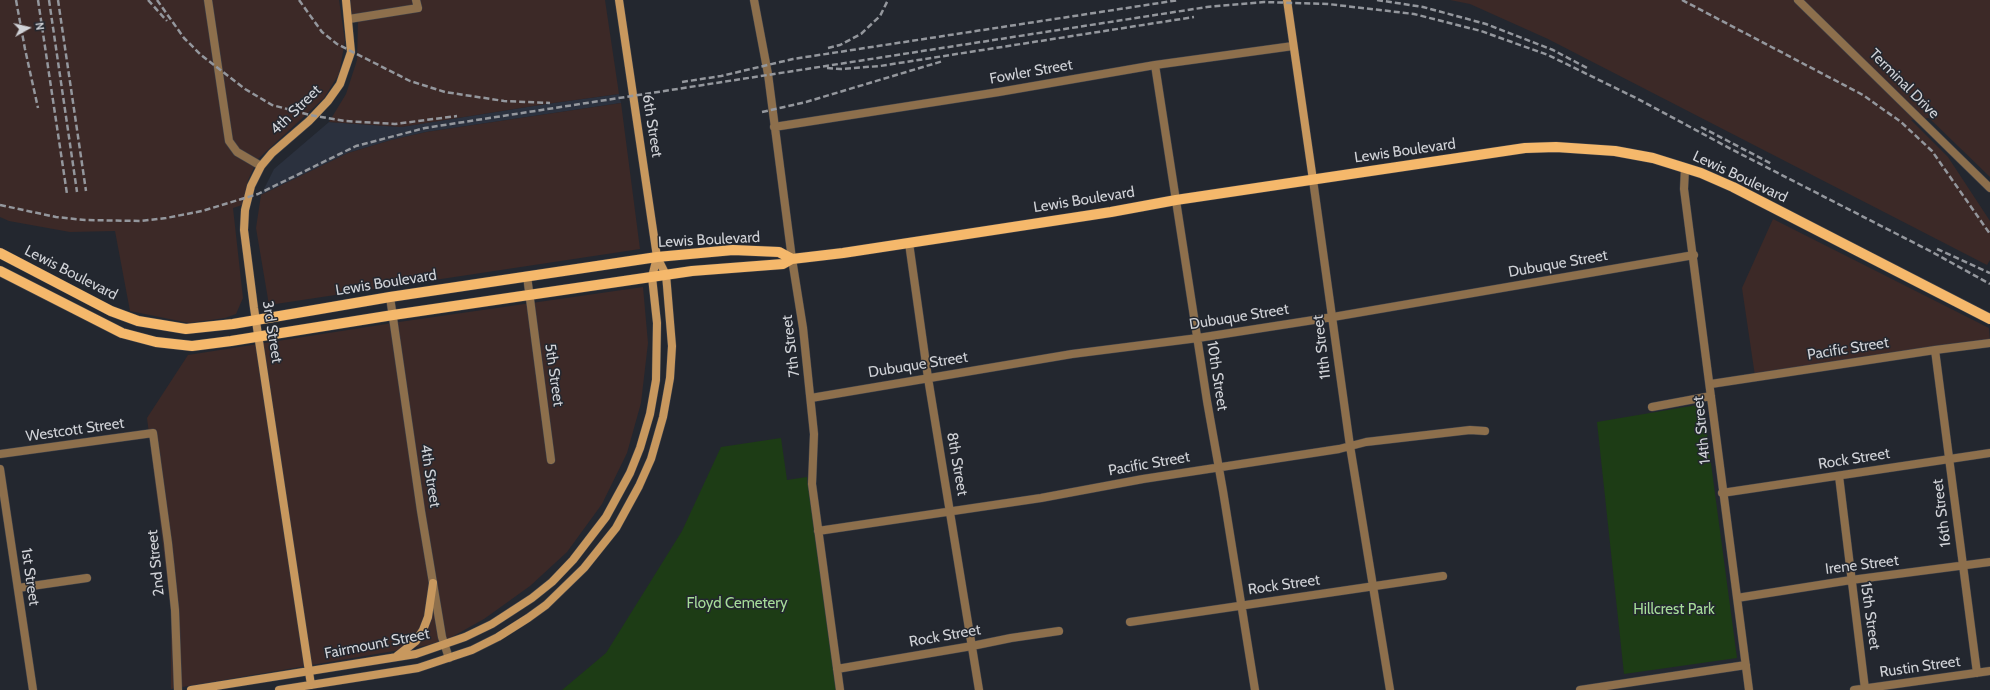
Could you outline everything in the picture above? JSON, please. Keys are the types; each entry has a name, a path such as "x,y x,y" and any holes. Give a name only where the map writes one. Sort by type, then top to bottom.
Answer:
{"main road":[{"name":"4th Street","path":"261,166 272,153 328,101 340,84 351,52 346,0"},
{"name":"6th Street","path":"619,0 657,257 666,275"},
{"name":"11th Street","path":"1287,0 1313,180"},
{"name":"Lewis Boulevard","path":"0,271 122,333 156,342 192,346 529,294 692,271 783,264 792,259 909,243 1176,200 1525,148 1556,147 1615,151 1685,168 1733,187 1990,319"},
{"name":"3rd Street","path":"261,166 251,186 245,210 244,230 255,319 311,685"},
{"name":"Lewis Boulevard","path":"0,253 111,311 138,321 186,329 219,326 390,297 657,257 733,250 779,252 792,259"},
{"name":"6th Street","path":"652,277 657,257"},
{"name":"Fairmount Street","path":"279,690 387,674 418,668 449,658 498,637 528,618 546,605 584,568 601,549 628,509 639,486 659,434 670,378 672,346 666,275"},
{"name":"Fairmount Street","path":"191,690 416,654 444,645 492,624 532,598 552,582 588,542 606,517 619,496 640,448 650,414 656,380 657,323 652,277"},
{"path":"393,658 416,641 423,630 428,617 433,583"}],"street":[{"path":"208,0 229,141 237,152 261,166"},
{"path":"349,19 418,8 416,0"},
{"name":"7th Street","path":"754,0 768,74 792,259 803,328 814,434 812,484 840,690"},
{"name":"Terminal Drive","path":"1798,0 1990,188"},
{"name":"Fowler Street","path":"774,127 999,92 1155,65 1293,46"},
{"name":"10th Street","path":"1155,65 1255,690"},
{"name":"14th Street","path":"1685,168 1684,189 1711,384 1711,396 1722,493 1749,690"},
{"name":"11th Street","path":"1313,180 1333,317 1336,355 1372,586 1390,690"},
{"name":"8th Street","path":"909,243 928,378 979,690"},
{"name":"Dubuque Street","path":"811,398 1072,354 1198,338 1333,317 1694,256"},
{"name":"5th Street","path":"527,276 551,460"},
{"name":"4th Street","path":"390,297 433,583 444,645 449,658"},
{"name":"Pacific Street","path":"1711,384 1990,343"},
{"name":"16th Street","path":"1935,350 1950,459 1962,567 1977,673"},
{"path":"1652,407 1711,396"},
{"name":"Pacific Street","path":"818,531 1041,498 1143,479 1350,446 1366,442 1470,430 1485,431"},
{"name":"Westcott Street","path":"0,454 153,433"},
{"name":"2nd Street","path":"153,433 168,543 174,602 178,690"},
{"name":"Rock Street","path":"1722,493 1990,453"},
{"name":"1st Street","path":"0,469 33,690"},
{"name":"15th Street","path":"1839,476 1851,580 1866,688"},
{"name":"Irene Street","path":"1737,598 1851,580 1962,567 1990,562"},
{"name":"Rock Street","path":"1130,622 1443,576"},
{"path":"18,588 87,578"},
{"name":"Rock Street","path":"837,669 1059,631"},
{"path":"1580,690 1746,664"},
{"name":"Rustin Street","path":"1854,690 1990,671"}],"shaded area":[{"path":"0,0 339,0 345,41 339,74 324,98 258,159 248,180 242,205 233,208 243,298 236,314 225,318 189,323 130,311 115,231 70,232 9,221 0,217"},
{"path":"349,0 605,0 619,94 401,127 329,122 346,94 357,60 358,21 353,21"},
{"path":"1450,0 1990,0 1990,177 1929,118 1911,120 1948,157 1990,221 1990,260 1987,265 1548,39 1470,4"},
{"path":"619,94 621,103 426,132 391,140 348,153 261,195 274,169 329,122 401,127"},
{"path":"621,103 640,249 269,305 256,228 261,195 348,153 391,140 426,132"},
{"path":"1773,219 1989,328 1990,341 1755,376 1742,288"},
{"path":"643,287 648,343 641,403 627,453 602,504 567,552 530,586 484,619 450,638 429,645 171,689 171,610 147,418 188,355 399,322"}],"green space":[{"name":"Hillcrest Park","path":"1703,404 1737,658 1624,674 1597,422"},
{"name":"Floyd Cemetery","path":"781,438 787,480 807,477 836,690 562,690 606,653 682,531 721,447"}],"railway":[{"path":"16,0 38,108"},
{"path":"38,0 67,194"},
{"path":"49,0 77,192"},
{"path":"58,0 86,191"},
{"path":"148,0 167,21"},
{"path":"157,0 184,38 201,55 245,89 272,105 310,115 345,121 395,124 457,116"},
{"path":"299,0 322,32 337,44 410,81 445,92 504,101 550,103"},
{"path":"828,48 840,45 861,34 880,16 888,0"},
{"path":"682,82 721,76 793,59 1179,0"},
{"path":"1377,0 1423,7 1486,24 1553,50 1587,68"},
{"path":"1682,0 1863,95 1901,122 1932,151 1990,234"},
{"path":"0,205 56,217 85,220 141,221 166,218 202,211 258,194 356,146 425,128 1207,7 1264,2 1328,4 1414,14 1481,31 1548,55 1638,99 1731,149 1932,252 1990,284"},
{"path":"827,68 841,69 880,66 1194,17"},
{"path":"762,112 806,102 943,61"},
{"path":"1701,127 1772,164"},
{"path":"1937,249 1990,273"}]}
